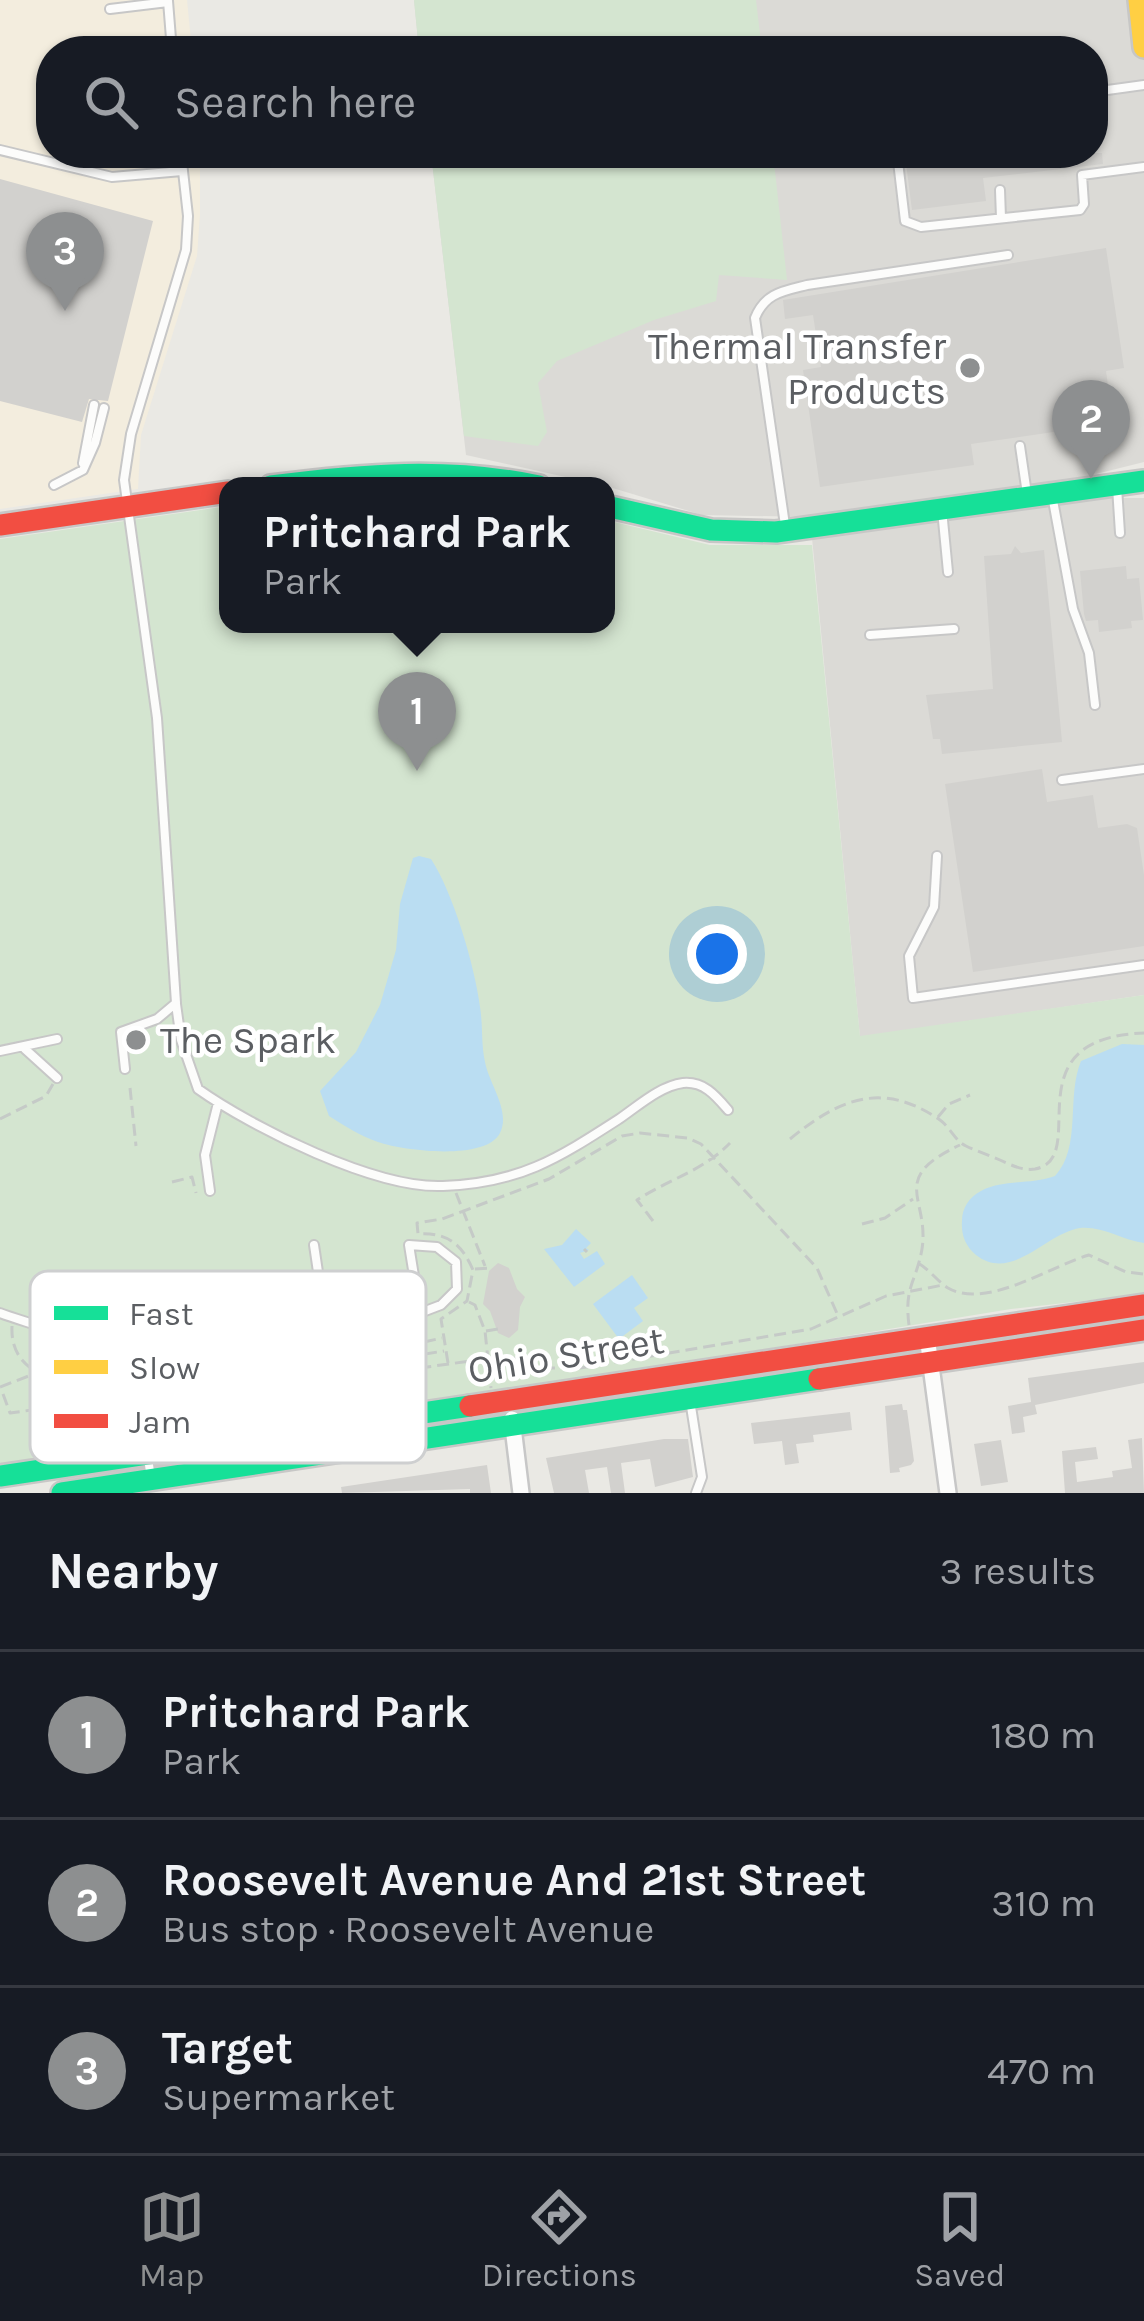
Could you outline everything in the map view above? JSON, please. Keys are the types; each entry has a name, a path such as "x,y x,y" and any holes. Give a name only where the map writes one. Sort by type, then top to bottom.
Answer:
{"street":[{"path":"1141,13 1144,47"},
{"path":"339,477 430,469 494,477"},
{"path":"615,508 711,530 786,530 1136,480"},
{"path":"0,525 219,493"},
{"name":"Ohio Street","path":"426,1410 918,1332 1144,1305"},
{"name":"Ohio Street","path":"426,1441 1144,1330"},
{"path":"918,1332 931,1361 949,1493"},
{"path":"501,1398 513,1427 521,1493"},
{"name":"Ohio Street","path":"0,1476 91,1463"},
{"name":"Ohio Street","path":"62,1493 152,1486 293,1463"}],"lane":[{"path":"110,9 168,1 171,36"},
{"path":"1108,90 1144,85"},
{"path":"0,150 36,159"},
{"path":"899,168 905,221 921,227 1080,209 1084,204 1082,175 1144,167"},
{"path":"75,168 112,177 182,171"},
{"path":"182,168 188,216 186,250 130,434 124,480 157,718 176,1003 190,1075 198,1090 312,1151 404,1183 454,1186 518,1176 549,1163 679,1084 708,1088 728,1110"},
{"path":"1000,190 1001,218"},
{"path":"786,530 755,318 760,304 776,292 807,285 1008,255"},
{"path":"54,485 82,470 95,443 99,406"},
{"path":"1020,446 1027,496"},
{"path":"1120,533 1136,480"},
{"path":"1052,493 1073,609 1089,653 1095,705"},
{"path":"942,508 948,572"},
{"path":"870,635 954,629"},
{"path":"1062,780 1144,769"},
{"path":"937,856 934,907 909,956 913,998 1144,965"},
{"path":"125,1069 121,1032 157,1019 176,1003"},
{"path":"0,1052 57,1039"},
{"path":"24,1048 57,1078"},
{"path":"210,1191 206,1155 218,1103"},
{"path":"314,1245 318,1271"},
{"path":"413,1271 410,1245 447,1251 459,1271 457,1289 450,1299 426,1310"},
{"path":"0,1313 30,1324"},
{"path":"690,1399 702,1477 696,1493"}],"path":[{"path":"790,1139 819,1115 856,1098 888,1099 938,1119 961,1144 1015,1166 1028,1169 1047,1164 1058,1145 1059,1092 1067,1063 1093,1044 1144,1033"},
{"path":"0,1119 46,1096 57,1078"},
{"path":"130,1088 136,1146"},
{"path":"938,1119 949,1104 970,1095"},
{"path":"433,1321 467,1301 473,1270 466,1254 447,1236 418,1234 417,1223 442,1219 549,1179 630,1134 688,1138 701,1144 817,1268 839,1319"},
{"path":"652,1221 637,1200 661,1184 702,1169 730,1143"},
{"path":"862,1225 885,1218 914,1198 927,1166 961,1144"},
{"path":"172,1182 192,1177 196,1193"},
{"path":"454,1186 485,1266"},
{"path":"914,1198 923,1236 908,1291 918,1332"},
{"path":"466,1254 477,1248"},
{"path":"919,1263 944,1286 980,1294 1088,1255 1126,1272 1144,1274"},
{"path":"473,1270 493,1268"},
{"path":"426,1367 506,1356 552,1368 580,1368 779,1336 839,1319 886,1296 944,1286"},
{"path":"467,1301 483,1304"},
{"path":"475,1305 501,1398"},
{"path":"14,1318 12,1339 22,1363 30,1368"},
{"path":"442,1319 448,1364"},
{"path":"484,1331 497,1329"},
{"path":"426,1342 444,1338"},
{"path":"426,1354 446,1351"},
{"path":"0,1387 30,1376"},
{"path":"3,1394 10,1413 30,1410"}],"shaded area":[{"path":"0,0 187,0 191,36 36,36 36,168 200,168 197,256 141,435 138,489 0,509"},
{"path":"414,0 1144,0 1144,462 1092,475 1096,498 1144,498 1144,995 860,1037 810,517 702,515 615,489 615,477 565,477 466,455 433,168 1108,168 1108,36 418,36"}],"green space":[{"path":"414,0 756,0 760,36 418,36"},
{"path":"433,168 775,168 787,280 719,275 716,301 654,320 557,361 538,383 547,432 538,446 464,436"},
{"path":"219,507 219,633 615,633 615,522 710,545 812,545 860,1036 1144,995 1144,1294 1011,1309 426,1404 426,1271 30,1271 30,1462 0,1466 0,539"}],"water":[{"path":"413,858 431,859 462,930 477,991 485,1062 503,1116 500,1133 492,1142 462,1151 406,1148 371,1140 329,1116 320,1091 356,1052 380,1005 396,950 400,904"},
{"path":"1122,1044 1144,1045 1144,1243 1080,1228 1016,1260 989,1262 976,1255 962,1231 967,1203 990,1187 1055,1176 1068,1151 1081,1061"},
{"path":"576,1229 591,1243 589,1250 580,1253 584,1259 597,1251 605,1264 574,1287 544,1249 562,1245"},
{"path":"632,1275 648,1298 634,1308 643,1321 619,1339 593,1304"}],"building":[{"path":"907,168 1069,168 983,178 986,201 912,210"},
{"path":"0,179 153,221 108,401 89,399 82,422 0,401"},
{"name":"Thermal Transfer Products","path":"1106,248 1124,368 1106,371 1108,424 971,444 974,465 820,487 803,370 821,367 813,315 785,319 783,300"},
{"path":"1015,546 1021,553 1044,550 1062,742 942,754 940,739 933,739 926,695 993,689 984,556 1011,554"},
{"path":"1126,566 1127,579 1139,578 1143,620 1131,621 1132,628 1099,632 1098,620 1086,621 1080,571"},
{"path":"1042,769 1047,802 1093,795 1098,828 1127,824 1137,828 1144,875 1144,946 973,972 945,784"},
{"path":"498,1263 509,1268 525,1297 518,1330 509,1338 498,1333 483,1304 489,1271"},
{"path":"1144,1362 1144,1383 1035,1405 1037,1414 1023,1417 1025,1432 1012,1434 1008,1406 1031,1402 1028,1378"},
{"path":"902,1404 907,1410 914,1461 890,1473 885,1406"},
{"path":"850,1412 852,1430 813,1435 814,1442 796,1444 799,1463 785,1465 782,1441 754,1444 751,1423"},
{"path":"1142,1438 1144,1493 1065,1493 1062,1451 1096,1447 1098,1459 1075,1462 1077,1482 1113,1477 1112,1471 1132,1468 1128,1440"},
{"path":"688,1439 693,1477 655,1487 650,1459 621,1463 625,1493 611,1493 607,1467 585,1470 589,1493 554,1493 546,1458"},
{"path":"1001,1440 1008,1482 981,1486 974,1444"},
{"path":"487,1465 491,1493 470,1493 470,1489 342,1493 341,1487"}],"traffic: fast":[{"path":"356,477 480,477"},
{"path":"615,508 711,530 776,532 1144,481"},
{"path":"426,1438 819,1379"},
{"path":"426,1413 470,1406"},
{"path":"0,1476 87,1463"},
{"path":"62,1493 261,1463"}],"traffic: slow":[{"path":"1139,0 1144,47"}],"traffic: jam":[{"path":"0,525 219,493"},
{"path":"470,1406 1144,1305"},
{"path":"819,1379 1144,1330"}],"place":[{"name":"Target","path":"65,311"},
{"name":"Thermal Transfer Products","path":"970,368"},
{"name":"Roosevelt Avenue And 21st Street","path":"1091,479"},
{"name":"Pritchard Park","path":"417,771"},
{"name":"The Spark","path":"136,1040"}]}
